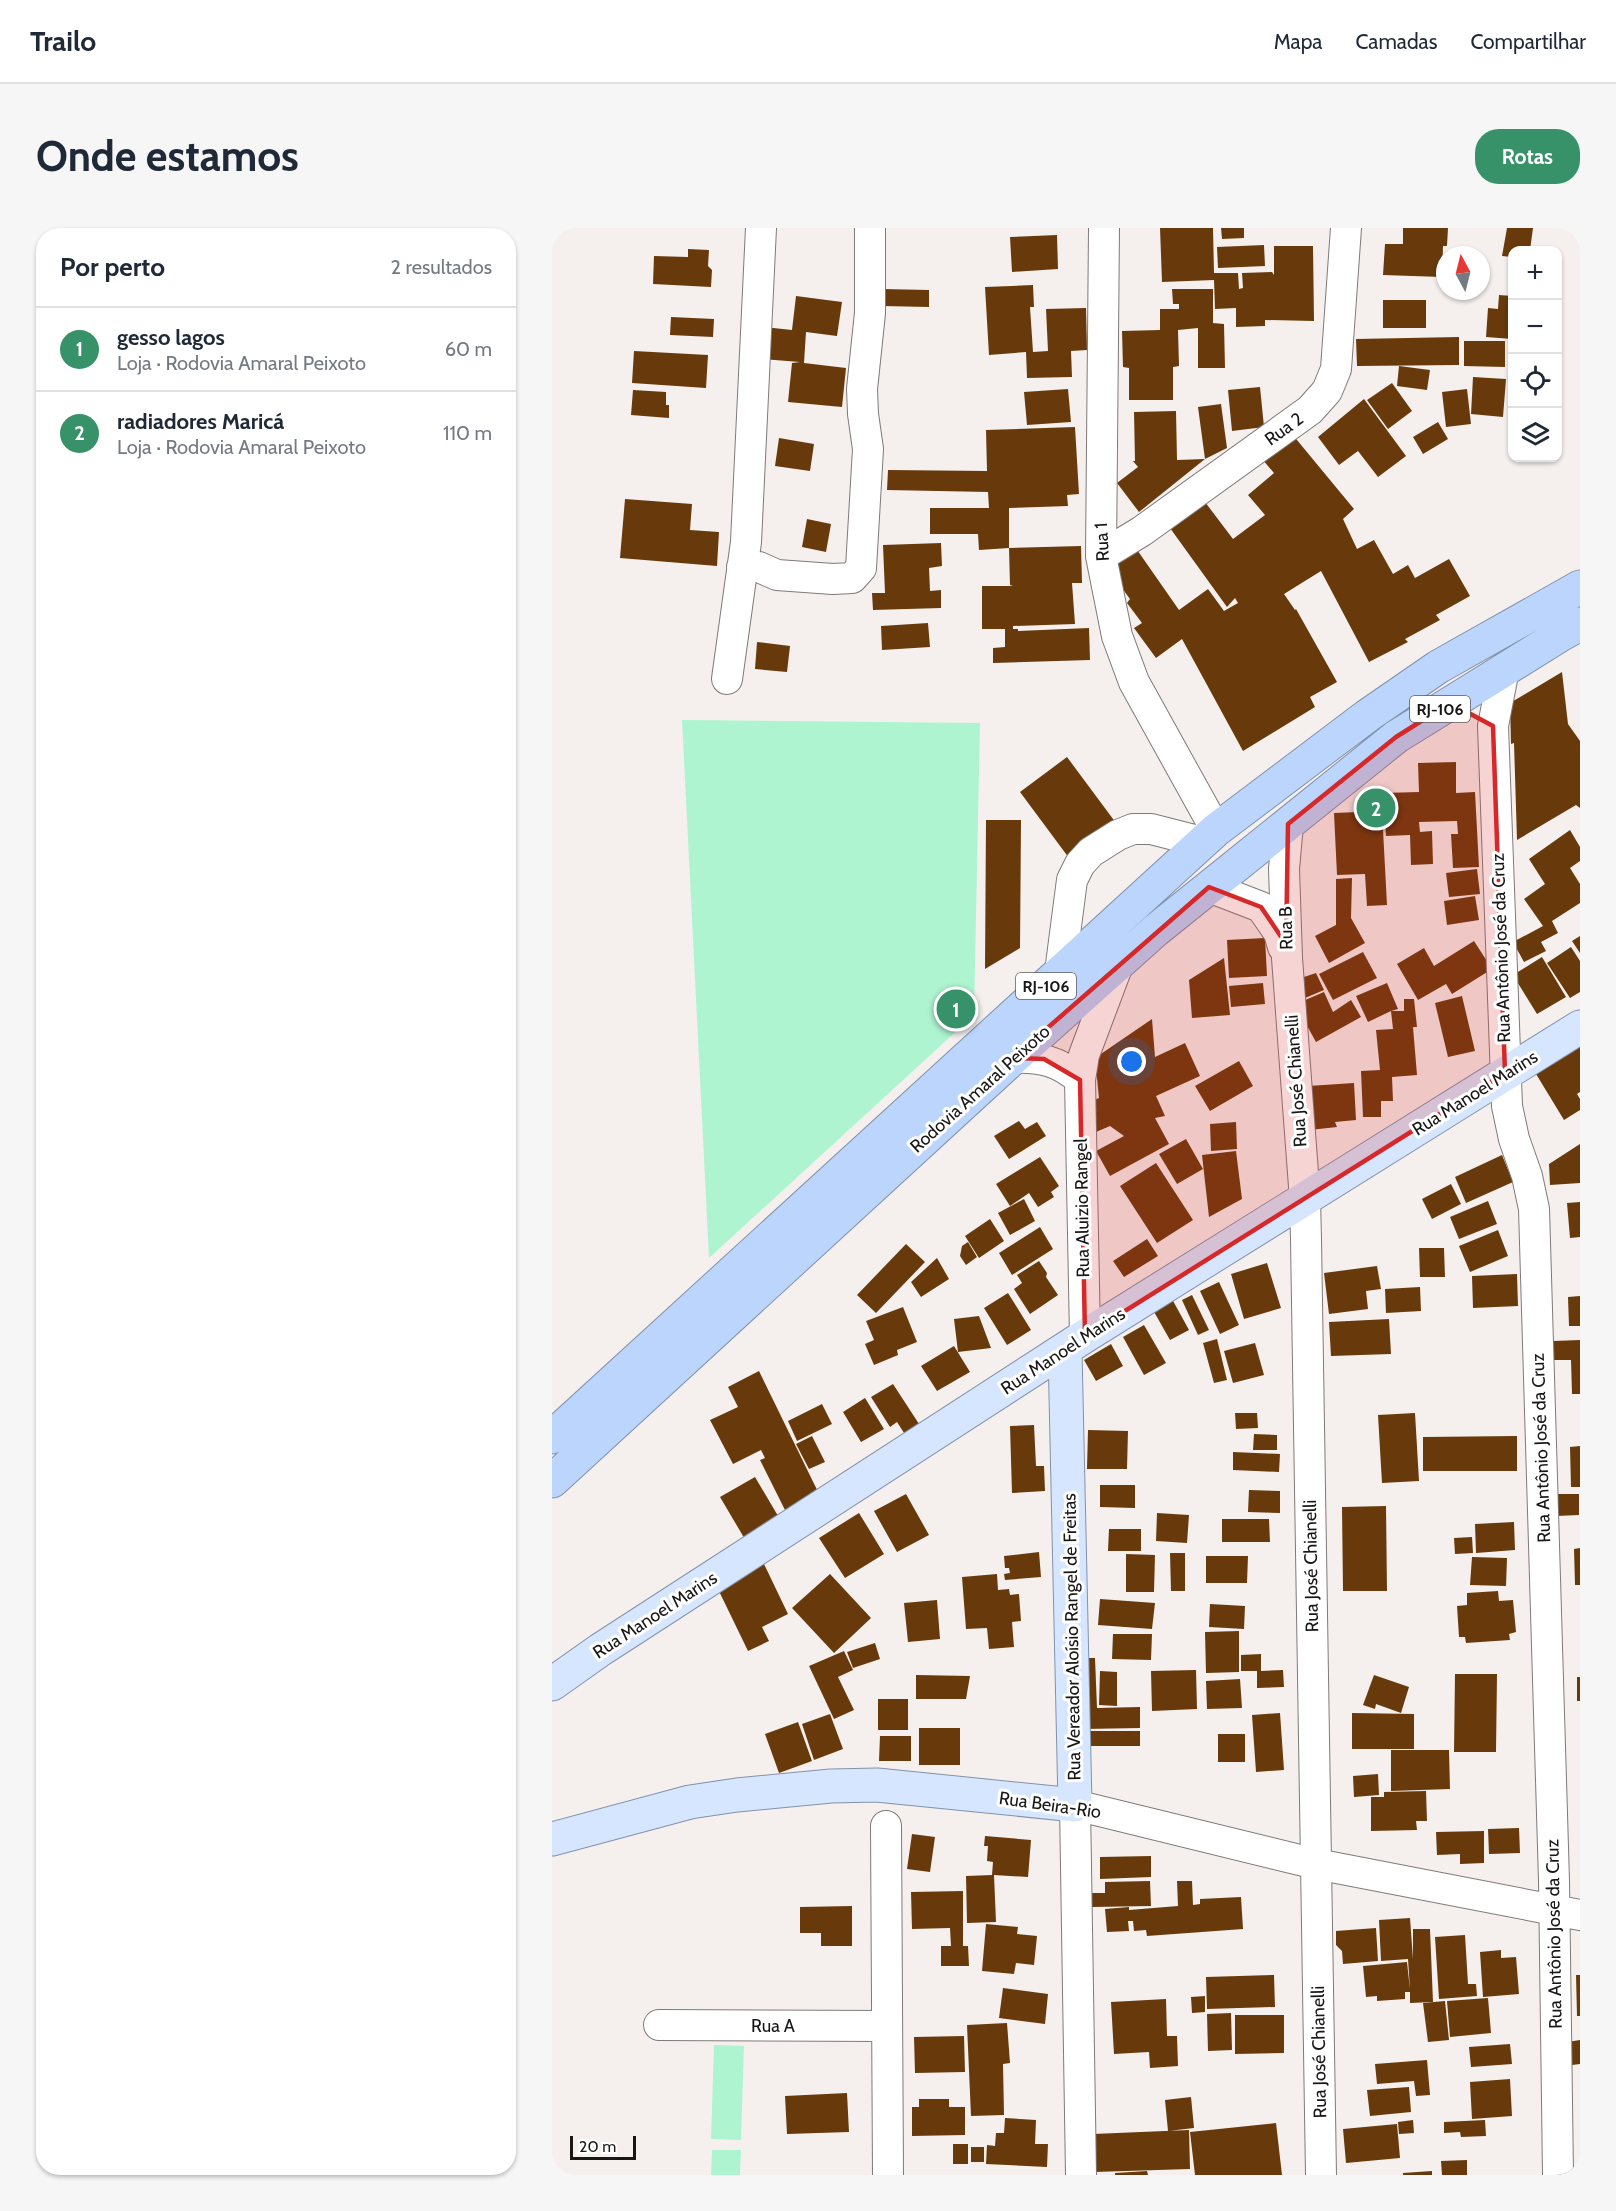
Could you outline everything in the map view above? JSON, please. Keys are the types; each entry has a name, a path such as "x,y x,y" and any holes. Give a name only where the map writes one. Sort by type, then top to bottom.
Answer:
{"highway":[{"name":"Rodovia Amaral Peixoto","path":"552,1437 1209,836 1367,716 1438,667 1580,587"},
{"name":"Rodovia Amaral Peixoto","path":"552,1481 1119,962 1396,737 1580,624"}],"main road":[{"name":"Rua Manoel Marins","path":"552,1684 609,1643 1075,1343 1580,1027"},
{"name":"Rua Vereador Aloísio Rangel de Freitas","path":"1075,1343 1075,1805"},
{"name":"Rua Beira-Rio","path":"552,1839 690,1802 831,1786 877,1785 1075,1805"}],"street":[{"path":"727,679 746,542 761,228"},
{"path":"742,567 759,567 777,574 833,579 852,578 861,567 868,449 862,389 870,313 870,228"},
{"name":"Rua 1","path":"1104,228 1101,556 1117,636 1134,682 1209,836"},
{"name":"Rua 2","path":"1101,556 1142,531 1310,410 1327,391 1336,369 1346,228"},
{"path":"1450,703 1474,712 1493,726 1504,669"},
{"name":"Rua Antônio José da Cruz","path":"1493,726 1505,1073 1510,1123 1527,1176 1534,1209 1567,1914 1558,2175"},
{"name":"Rua B","path":"1287,958 1284,869 1288,824"},
{"path":"1060,972 1072,880 1080,864 1091,852 1118,835 1133,829 1209,836"},
{"name":"Rua B","path":"1209,887 1262,908 1279,933 1287,958"},
{"name":"Rua José Chianelli","path":"1287,958 1305,1200 1321,2175"},
{"name":"Rua Aluizio Rangel","path":"1075,1343 1080,1080 1084,1055 1119,962"},
{"path":"1013,1058 1030,1057 1057,1063 1080,1080"},
{"name":"Rua Beira-Rio","path":"1075,1805 1316,1864 1567,1914"},
{"name":"Rua Vereador Aloísio Rangel de Freitas","path":"1075,1805 1081,2175"},
{"path":"886,1826 888,2175"},
{"name":"Rua A","path":"659,2025 886,2026"}],"highlighted area":[{"path":"1450,703 1493,726 1505,1073 1085,1336 1080,1080 1044,1059 1013,1058 1209,887 1261,907 1286,944 1288,824 1396,737"}],"green space":[{"path":"682,720 980,723 974,1015 709,1258"},
{"path":"714,2045 744,2046 741,2140 711,2139"},
{"path":"712,2150 741,2150 740,2175 711,2175"}],"building":[{"path":"1160,228 1213,228 1214,273 1238,273 1239,289 1243,288 1242,273 1272,272 1274,275 1274,246 1313,246 1314,321 1265,320 1265,326 1236,327 1236,308 1215,309 1214,280 1162,282"},
{"path":"1221,228 1244,228 1244,238 1222,239"},
{"path":"1403,228 1448,228 1447,246 1436,246 1436,277 1383,275 1385,244 1403,244"},
{"path":"1507,228 1533,228 1531,246 1508,246 1508,257 1502,256"},
{"path":"1057,235 1058,269 1012,272 1010,237"},
{"path":"1264,245 1265,266 1218,268 1217,247"},
{"path":"688,249 709,250 708,266 712,270 711,287 653,284 654,256 688,257"},
{"path":"1033,285 1034,307 1030,307 1033,352 1048,351 1046,309 1086,308 1087,350 1071,351 1072,377 1027,378 1026,352 989,355 985,287"},
{"path":"882,289 929,290 929,307 882,306"},
{"path":"1172,289 1213,289 1213,323 1224,324 1225,368 1198,368 1198,328 1178,330 1179,366 1173,367 1173,400 1129,400 1129,368 1123,367 1122,331 1160,330 1160,309 1179,309 1179,304 1173,304"},
{"path":"1499,295 1508,296 1508,339 1486,337 1488,308 1498,309"},
{"path":"796,296 842,302 837,336 806,332 804,363 846,368 842,407 788,402 792,363 800,362 761,359 764,327 792,330"},
{"path":"1383,300 1426,300 1426,328 1383,328"},
{"path":"671,317 714,319 713,337 670,335"},
{"path":"1459,337 1459,365 1357,366 1356,339"},
{"path":"1464,341 1505,341 1505,367 1464,366"},
{"path":"634,351 708,355 706,388 632,383"},
{"path":"1399,366 1430,370 1427,390 1397,386"},
{"path":"1473,377 1506,379 1503,417 1471,414"},
{"path":"1392,383 1412,411 1388,429 1367,400"},
{"path":"1260,387 1264,427 1232,431 1228,390"},
{"path":"1068,389 1071,422 1027,425 1024,392"},
{"path":"1467,389 1471,424 1446,427 1442,392"},
{"path":"633,390 666,392 669,418 631,415"},
{"path":"1364,399 1406,456 1378,477 1358,451 1339,465 1318,437"},
{"path":"1221,404 1227,448 1205,459 1198,407"},
{"path":"1176,411 1177,460 1205,459 1139,512 1117,483 1138,467 1133,461 1135,461 1134,412"},
{"path":"1438,422 1448,439 1423,454 1413,437"},
{"path":"1075,427 1079,494 1067,495 1068,506 1009,508 1009,548 979,550 978,534 930,534 930,508 989,508 988,492 887,490 888,470 987,471 986,430"},
{"path":"1292,434 1354,509 1343,519 1357,549 1374,540 1393,574 1408,565 1415,578 1449,559 1470,596 1436,615 1440,620 1405,639 1408,642 1369,662 1321,571 1284,594 1296,609 1337,682 1310,697 1315,707 1243,751 1182,639 1156,658 1134,628 1142,623 1127,603 1130,599 1105,565 1133,544 1179,610 1208,589 1224,611 1238,603 1235,598 1227,607 1170,528 1205,502 1233,539 1265,515 1248,495 1274,473 1262,459"},
{"path":"779,438 814,444 810,471 775,466"},
{"path":"625,499 692,504 690,530 719,532 717,566 620,558"},
{"path":"807,519 831,524 826,552 802,547"},
{"path":"941,543 942,566 929,568 930,591 941,590 941,608 873,610 872,593 885,593 883,545"},
{"path":"1081,546 1082,583 1072,583 1075,624 1013,626 1013,629 1018,629 1018,631 1089,628 1090,660 993,663 993,648 1005,647 1005,629 982,629 982,586 1013,586 1010,585 1009,548"},
{"path":"928,623 930,647 882,650 881,626"},
{"path":"757,642 790,646 787,672 755,669"},
{"path":"1562,672 1568,724 1580,741 1580,808 1576,805 1517,840 1514,743 1511,744 1510,703"},
{"path":"1067,757 1116,823 1069,858 1020,792"},
{"path":"1456,762 1456,793 1475,792 1479,867 1453,868 1451,834 1458,834 1457,821 1419,822 1420,832 1432,831 1433,864 1411,865 1410,835 1386,836 1383,793 1419,792 1418,763"},
{"path":"1382,811 1387,905 1367,906 1365,874 1337,875 1334,813"},
{"path":"986,820 1021,820 1020,948 985,969"},
{"path":"1570,830 1580,847 1580,861 1570,868 1580,884 1580,903 1552,921 1558,933 1541,942 1546,951 1524,962 1513,942 1543,926 1524,899 1545,884 1529,859"},
{"path":"1477,869 1480,894 1449,897 1446,873"},
{"path":"1352,878 1351,918 1365,943 1329,963 1315,936 1336,925 1336,879"},
{"path":"1475,896 1479,920 1447,925 1444,901"},
{"path":"1580,936 1580,953 1572,941"},
{"path":"1265,938 1267,976 1229,978 1227,940"},
{"path":"1474,941 1492,969 1452,994 1446,984 1418,1000 1397,964 1424,948 1434,966"},
{"path":"1571,947 1580,961 1580,992 1570,998 1547,963"},
{"path":"1363,952 1377,978 1333,1000 1319,974"},
{"path":"1542,957 1566,997 1537,1014 1513,975"},
{"path":"1224,958 1230,1015 1192,1018 1189,980"},
{"path":"1316,973 1324,990 1305,998 1304,977"},
{"path":"1263,983 1265,1004 1231,1007 1229,986"},
{"path":"1387,983 1398,1009 1368,1022 1356,996"},
{"path":"1324,992 1333,1012 1351,1000 1361,1017 1316,1042 1306,1024 1303,1001"},
{"path":"1462,996 1475,1051 1448,1057 1435,1003"},
{"path":"1404,999 1414,999 1417,1027 1413,1027 1417,1075 1392,1077 1393,1101 1381,1101 1381,1117 1363,1117 1361,1071 1380,1070 1376,1030 1393,1029 1391,1011 1404,1011"},
{"path":"1152,1019 1155,1057 1185,1043 1200,1076 1156,1096 1165,1116 1155,1118 1169,1144 1110,1176 1096,1151 1124,1136 1110,1126 1096,1132 1085,1104 1099,1098 1095,1058"},
{"path":"1580,1046 1580,1092 1577,1094 1580,1099 1580,1110 1564,1120 1533,1069"},
{"path":"1239,1061 1253,1086 1210,1111 1195,1086"},
{"path":"1354,1083 1356,1120 1335,1122 1337,1127 1310,1130 1308,1086"},
{"path":"1019,1121 1025,1129 1037,1122 1046,1136 1009,1159 994,1136"},
{"path":"1236,1122 1237,1149 1211,1151 1210,1124"},
{"path":"1186,1139 1203,1169 1177,1184 1159,1154"},
{"path":"1580,1144 1580,1183 1550,1185 1549,1164"},
{"path":"1236,1151 1242,1199 1209,1217 1202,1155"},
{"path":"1502,1155 1513,1182 1466,1203 1455,1177"},
{"path":"1040,1157 1059,1186 1051,1192 1054,1197 1038,1207 1029,1193 1010,1206 996,1184"},
{"path":"1156,1163 1193,1220 1157,1243 1120,1186"},
{"path":"1451,1184 1461,1204 1432,1219 1422,1199"},
{"path":"1024,1199 1035,1221 1010,1235 998,1213"},
{"path":"1488,1201 1497,1224 1459,1239 1450,1217"},
{"path":"1580,1202 1580,1237 1570,1238 1567,1203"},
{"path":"990,1219 1004,1241 979,1258 965,1236"},
{"path":"1040,1227 1053,1249 1012,1275 999,1253"},
{"path":"1498,1230 1508,1256 1470,1272 1459,1246"},
{"path":"1147,1239 1158,1256 1124,1277 1113,1261"},
{"path":"968,1242 977,1257 966,1265 960,1256 962,1246"},
{"path":"906,1244 925,1262 876,1313 857,1295"},
{"path":"1419,1248 1444,1248 1445,1277 1420,1277"},
{"path":"937,1258 949,1279 921,1297 911,1282"},
{"path":"1039,1261 1058,1295 1030,1314 1014,1289 1022,1283 1017,1275"},
{"path":"1267,1263 1281,1308 1244,1319 1231,1274"},
{"path":"1377,1266 1381,1289 1366,1291 1368,1309 1329,1314 1324,1273"},
{"path":"1517,1274 1518,1306 1473,1308 1472,1276"},
{"path":"1219,1282 1239,1325 1220,1334 1200,1291"},
{"path":"1420,1287 1421,1311 1386,1313 1385,1289"},
{"path":"1008,1293 1031,1330 1007,1345 984,1308"},
{"path":"1192,1295 1209,1330 1198,1335 1182,1300"},
{"path":"1580,1296 1580,1326 1569,1326 1568,1297"},
{"path":"1172,1299 1189,1330 1170,1340 1153,1310"},
{"path":"903,1307 917,1342 897,1350 898,1355 874,1365 865,1344 874,1340 866,1321"},
{"path":"979,1316 991,1348 958,1352 954,1319"},
{"path":"1389,1319 1391,1354 1331,1356 1329,1322"},
{"path":"1144,1325 1166,1363 1144,1375 1123,1337"},
{"path":"1217,1339 1227,1380 1214,1383 1203,1343"},
{"path":"1580,1340 1580,1394 1572,1394 1571,1360 1554,1360 1553,1341"},
{"path":"1255,1343 1264,1375 1233,1383 1224,1351"},
{"path":"1111,1344 1123,1366 1096,1381 1084,1360"},
{"path":"954,1346 970,1372 937,1391 921,1366"},
{"path":"759,1371 822,1500 788,1516 760,1460 765,1458 761,1450 733,1464 710,1420 738,1407 728,1387"},
{"path":"893,1384 921,1427 906,1436 897,1422 890,1427 871,1397"},
{"path":"865,1398 884,1429 861,1442 843,1412"},
{"path":"822,1404 832,1424 797,1441 788,1421"},
{"path":"1235,1413 1257,1413 1258,1428 1236,1429"},
{"path":"1415,1413 1419,1481 1382,1483 1378,1415"},
{"path":"1034,1425 1036,1466 1044,1466 1045,1491 1012,1493 1010,1426"},
{"path":"1088,1430 1128,1431 1127,1469 1087,1469"},
{"path":"1254,1434 1277,1435 1277,1450 1253,1450"},
{"path":"812,1436 825,1462 809,1469 796,1444"},
{"path":"1517,1436 1517,1471 1423,1471 1423,1437"},
{"path":"1580,1446 1580,1487 1571,1487 1570,1447"},
{"path":"1233,1452 1280,1454 1279,1472 1233,1470"},
{"path":"755,1477 781,1521 746,1541 720,1497"},
{"path":"1100,1485 1135,1485 1135,1508 1100,1507"},
{"path":"1249,1490 1280,1491 1280,1513 1248,1512"},
{"path":"906,1494 929,1535 897,1552 874,1511"},
{"path":"1556,1494 1579,1494 1579,1515 1556,1516"},
{"path":"1386,1506 1387,1591 1343,1591 1342,1507"},
{"path":"859,1513 884,1554 845,1578 819,1538"},
{"path":"1157,1513 1189,1515 1187,1543 1156,1541"},
{"path":"1222,1519 1269,1519 1270,1542 1222,1542"},
{"path":"1514,1522 1515,1550 1476,1553 1475,1524"},
{"path":"1109,1529 1141,1529 1141,1551 1108,1551"},
{"path":"1472,1537 1473,1553 1455,1554 1454,1538"},
{"path":"1580,1548 1580,1585 1575,1585 1574,1549"},
{"path":"1039,1552 1041,1577 1005,1580 1004,1574 1010,1573 1009,1568 1005,1568 1004,1556"},
{"path":"1170,1553 1185,1553 1185,1591 1171,1591"},
{"path":"1126,1554 1155,1555 1154,1592 1126,1592"},
{"path":"1206,1556 1248,1556 1247,1583 1206,1583"},
{"path":"1472,1557 1507,1558 1506,1586 1470,1585"},
{"path":"764,1564 788,1614 762,1627 769,1641 748,1651 717,1587"},
{"path":"830,1574 871,1618 834,1653 792,1608"},
{"path":"997,1574 998,1590 1009,1589 1010,1595 1019,1594 1021,1621 1012,1622 1014,1647 989,1649 987,1628 966,1629 962,1577"},
{"path":"1498,1591 1499,1601 1513,1600 1516,1632 1509,1634 1510,1640 1466,1643 1465,1637 1459,1637 1457,1606 1467,1605 1467,1593"},
{"path":"1100,1599 1155,1603 1152,1629 1098,1625"},
{"path":"937,1600 940,1639 908,1642 904,1603"},
{"path":"1210,1604 1245,1606 1244,1629 1209,1627"},
{"path":"1239,1631 1239,1672 1206,1673 1205,1632"},
{"path":"1113,1634 1152,1634 1151,1660 1112,1659"},
{"path":"875,1643 880,1659 853,1668 847,1652"},
{"path":"844,1651 853,1670 838,1677 854,1710 834,1719 809,1666"},
{"path":"1261,1654 1261,1671 1283,1670 1284,1687 1257,1688 1257,1671 1241,1671 1241,1655"},
{"path":"1082,1658 1095,1658 1097,1708 1140,1707 1140,1728 1084,1729"},
{"path":"1196,1670 1197,1709 1152,1711 1151,1671"},
{"path":"1100,1671 1117,1672 1117,1706 1099,1705"},
{"path":"1455,1674 1497,1674 1496,1752 1454,1752"},
{"path":"916,1675 970,1676 966,1699 916,1699"},
{"path":"1374,1675 1409,1687 1401,1713 1376,1704 1375,1709 1363,1705"},
{"path":"1577,1677 1580,1677 1580,1701 1577,1701"},
{"path":"1240,1679 1242,1708 1207,1709 1206,1681"},
{"path":"878,1699 908,1699 908,1730 878,1730"},
{"path":"1280,1713 1284,1770 1256,1772 1252,1715"},
{"path":"1352,1713 1414,1714 1414,1749 1352,1749"},
{"path":"830,1714 843,1749 814,1760 802,1724"},
{"path":"798,1722 812,1761 779,1773 765,1734"},
{"path":"919,1728 960,1728 960,1765 919,1765"},
{"path":"1084,1731 1140,1731 1140,1746 1084,1746"},
{"path":"1218,1734 1245,1734 1245,1762 1218,1762"},
{"path":"880,1736 911,1736 911,1761 879,1761"},
{"path":"1391,1750 1449,1750 1450,1789 1391,1791"},
{"path":"1378,1774 1379,1795 1354,1797 1353,1776"},
{"path":"1426,1791 1427,1821 1416,1821 1417,1830 1371,1831 1371,1797 1384,1797 1384,1792"},
{"path":"1519,1828 1520,1853 1489,1854 1488,1829"},
{"path":"1484,1831 1484,1863 1460,1864 1460,1854 1437,1855 1436,1832"},
{"path":"912,1834 935,1837 930,1872 907,1869"},
{"path":"985,1836 1031,1840 1028,1877 994,1875 996,1922 967,1923 966,1876 992,1875 993,1862 987,1861 988,1846 984,1846"},
{"path":"1151,1856 1151,1877 1100,1879 1100,1857"},
{"path":"1150,1881 1151,1906 1092,1907 1091,1893 1105,1893 1105,1882"},
{"path":"1177,1881 1192,1881 1193,1905 1200,1904 1200,1899 1241,1897 1243,1929 1147,1936 1146,1930 1134,1931 1133,1921 1128,1921 1129,1931 1107,1932 1105,1909 1129,1907 1129,1910 1178,1906"},
{"path":"963,1891 963,1946 968,1946 969,1966 941,1966 941,1946 951,1946 950,1928 912,1929 911,1892"},
{"path":"852,1906 852,1946 821,1946 821,1933 800,1933 800,1907"},
{"path":"1410,1918 1413,1959 1413,1929 1430,1929 1433,2002 1410,2003 1410,1992 1405,1992 1405,1999 1377,2001 1377,1996 1366,1997 1363,1966 1407,1962 1410,1990 1408,1959 1381,1961 1379,1920"},
{"path":"986,1924 1018,1927 1017,1934 1037,1936 1034,1965 1016,1963 1014,1974 982,1971"},
{"path":"1376,1928 1378,1961 1343,1964 1342,1951 1336,1945 1336,1931"},
{"path":"1465,1935 1468,1984 1476,1984 1477,1996 1439,1999 1435,1937"},
{"path":"1501,1950 1501,1958 1516,1957 1519,1994 1483,1997 1480,1952"},
{"path":"1274,1975 1275,2007 1207,2009 1206,1977"},
{"path":"1576,1975 1580,1975 1580,2016 1577,2016"},
{"path":"1003,1988 1048,1994 1045,2024 999,2018"},
{"path":"1205,1996 1205,2012 1192,2013 1191,1997"},
{"path":"1488,1998 1491,2033 1450,2037 1447,2001"},
{"path":"1166,1999 1167,2036 1177,2036 1178,2066 1150,2068 1149,2052 1114,2054 1111,2002"},
{"path":"1445,2001 1449,2040 1428,2042 1423,2003"},
{"path":"1231,2013 1232,2050 1208,2051 1207,2014"},
{"path":"1235,2015 1284,2015 1284,2053 1235,2054"},
{"path":"1007,2023 1010,2063 1003,2064 1004,2115 971,2116 967,2025"},
{"path":"964,2036 965,2072 915,2073 914,2037"},
{"path":"1580,2040 1580,2064 1564,2066 1561,2043"},
{"path":"1510,2044 1512,2064 1471,2067 1469,2047"},
{"path":"1427,2060 1430,2095 1416,2096 1414,2081 1377,2084 1375,2064"},
{"path":"1510,2079 1512,2116 1472,2119 1470,2082"},
{"path":"1409,2087 1411,2112 1370,2116 1367,2090"},
{"path":"847,2093 849,2132 787,2134 785,2096"},
{"path":"1191,2097 1194,2128 1168,2131 1165,2100"},
{"path":"919,2099 949,2099 949,2107 965,2107 965,2135 912,2136 912,2107 919,2107"},
{"path":"1005,2118 1036,2120 1035,2144 1048,2144 1047,2167 986,2164 987,2145 995,2146 996,2133 1004,2133"},
{"path":"1413,2120 1414,2133 1399,2134 1398,2122"},
{"path":"1485,2120 1486,2136 1461,2137 1460,2132 1444,2133 1444,2122"},
{"path":"1276,2123 1282,2175 1195,2175 1190,2132"},
{"path":"1397,2124 1400,2158 1346,2163 1343,2129"},
{"path":"1189,2130 1190,2169 1094,2172 1093,2134"},
{"path":"953,2144 968,2144 968,2164 953,2164"},
{"path":"971,2147 984,2147 984,2162 971,2162"},
{"path":"1467,2160 1467,2175 1442,2175 1441,2161"},
{"path":"1147,2171 1148,2175 1115,2175 1115,2173"},
{"path":"1432,2171 1432,2175 1403,2175 1403,2173"}],"place":[{"name":"radiadores Maricá","path":"1376,808"},
{"name":"gesso lagos","path":"956,1009"}]}
